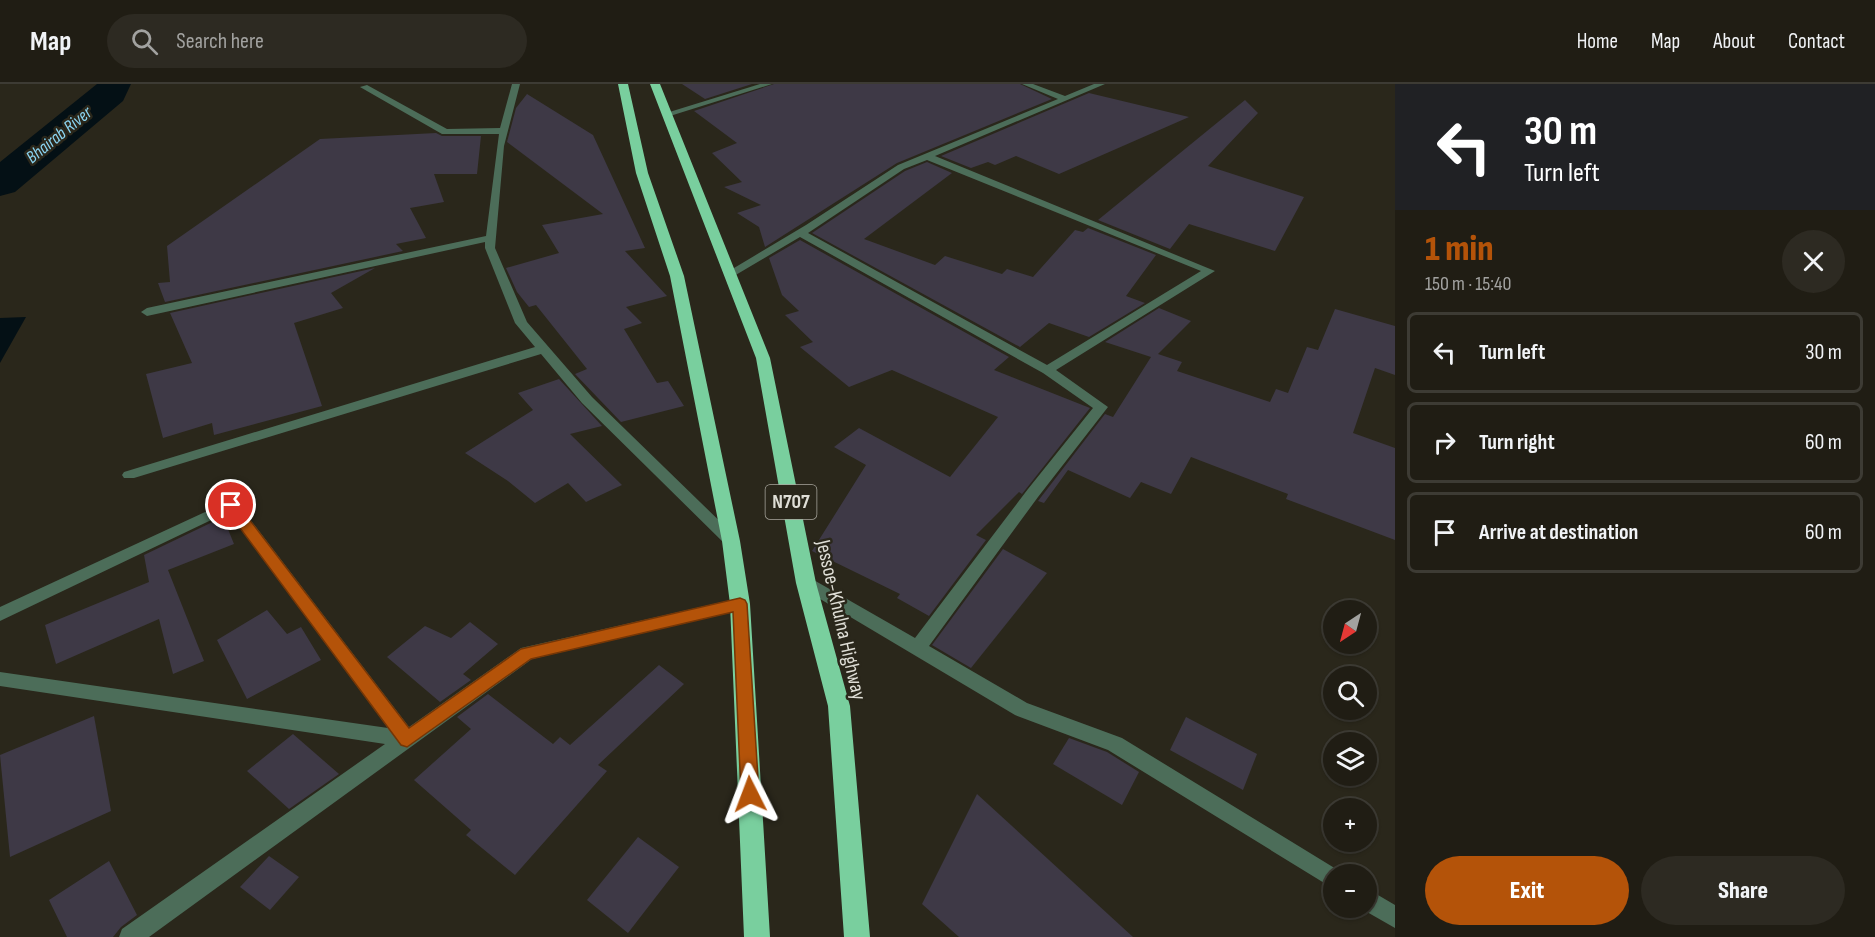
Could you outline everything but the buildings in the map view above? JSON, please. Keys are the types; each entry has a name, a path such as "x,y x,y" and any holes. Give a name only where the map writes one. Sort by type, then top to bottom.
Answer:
{"highway":[{"path":"623,84 642,173 677,276 731,541 740,604 757,937"},
{"name":"Jessoe-Khulna Highway","path":"655,84 763,358 807,583 839,706 857,937"}],"street":[{"path":"516,84 500,146 490,248 521,323 587,400 731,541"},
{"path":"667,114 768,84"},
{"path":"1026,84 1066,99"},
{"path":"730,274 901,167 1101,84"},
{"path":"364,87 445,132 503,131"},
{"path":"926,156 1209,271 1047,370"},
{"path":"799,232 1047,370 1101,406 917,649"},
{"path":"147,312 491,238"},
{"path":"129,475 543,349"},
{"path":"0,614 231,505 407,739"},
{"path":"807,583 1021,709 1115,744 1323,872"},
{"path":"130,937 527,654 740,604"},
{"path":"0,679 407,739"},
{"path":"1377,906 1395,917"}],"shaded area":[{"path":"26,317 0,363 0,318"}],"waterway":[{"name":"Bhairab River","path":"0,183 110,93 114,84"}],"route":[{"path":"231,505 407,739 527,654 740,604 750,794"}]}
